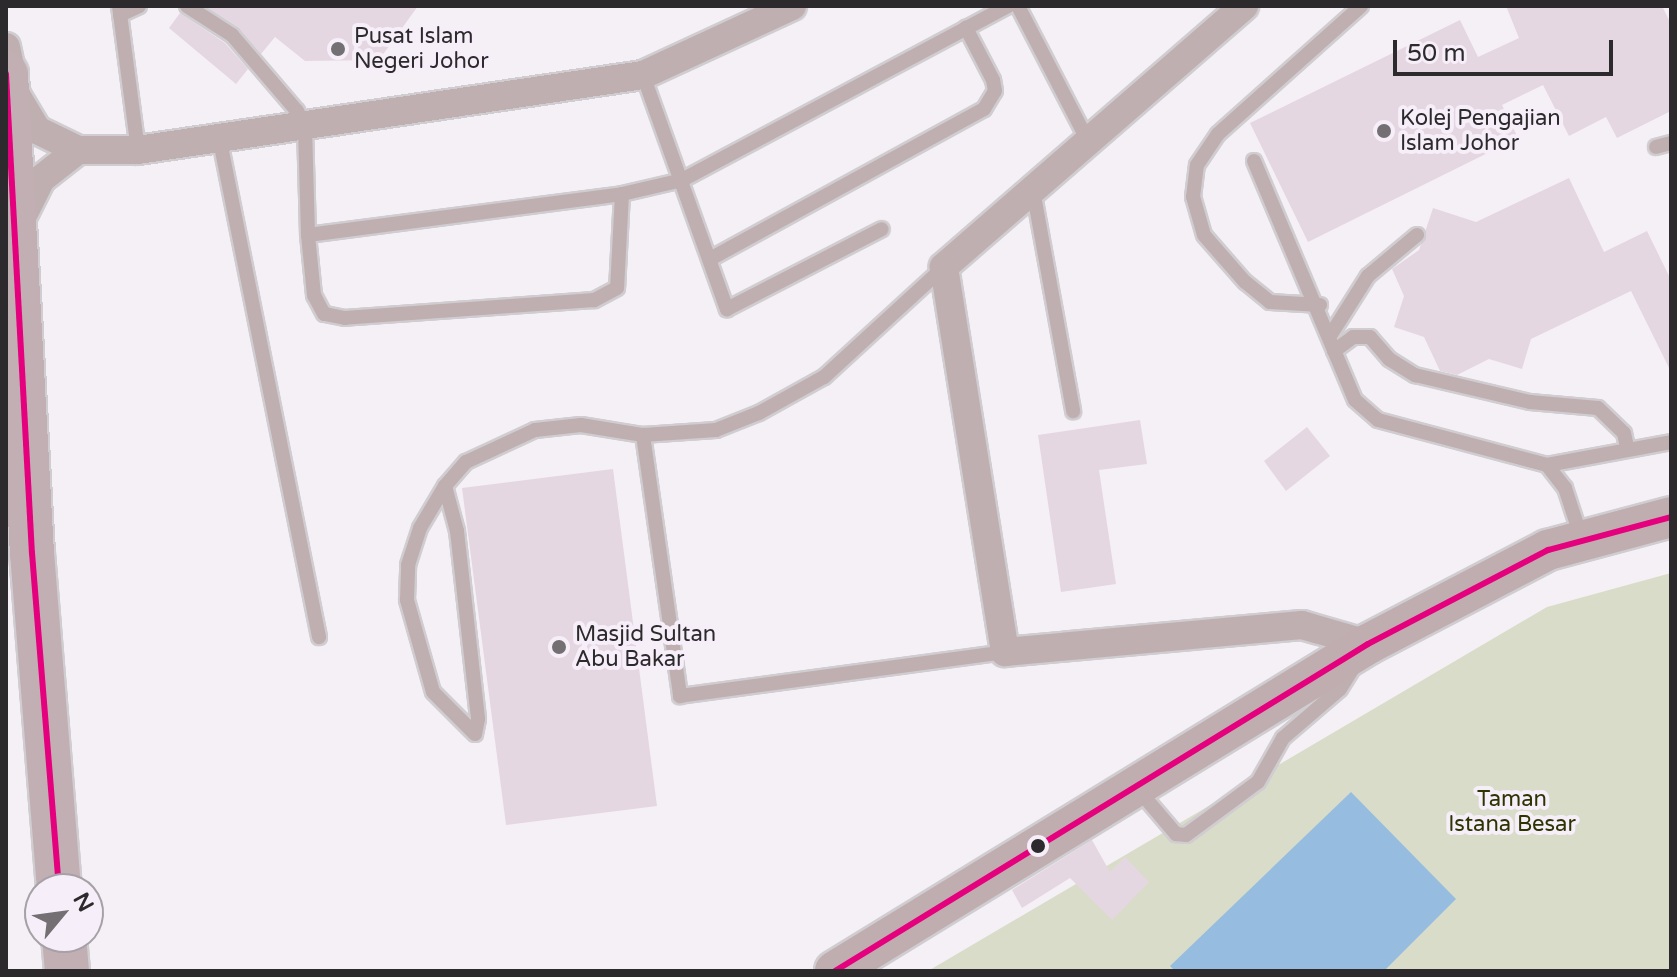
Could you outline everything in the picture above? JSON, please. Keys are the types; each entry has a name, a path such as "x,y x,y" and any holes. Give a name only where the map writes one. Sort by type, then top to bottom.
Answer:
{"main road":[{"path":"6,74 17,229 32,553 58,873"},
{"path":"835,971 1368,644 1548,550 1671,517"}],"street":[{"path":"6,47 25,115 37,130 78,150 138,150 220,141 643,75 792,6"},
{"path":"1244,6 1032,185 944,267 1005,652 1302,625 1368,644"},
{"path":"17,229 41,179 78,150"}],"lane":[{"path":"138,150 120,10 139,6"},
{"path":"187,6 232,35 288,97 305,127 308,235 314,295 324,314 345,318 594,300 617,288 622,194"},
{"path":"308,235 622,194 682,180 1008,6"},
{"path":"1018,6 1087,139"},
{"path":"1320,305 1270,302 1245,282 1204,235 1193,197 1197,165 1218,134 1361,6"},
{"path":"710,259 984,109 995,91 993,80 966,28"},
{"path":"643,75 727,309 882,229"},
{"path":"220,141 319,637"},
{"path":"1254,161 1320,305 1341,380 1378,420 1547,465 1627,447 1671,442"},
{"path":"1032,185 1073,411"},
{"path":"1330,336 1368,276 1417,235"},
{"path":"445,486 457,531 478,719 475,734 433,692 407,600 412,553 445,486 466,462 535,430 581,425 643,435 716,430 824,377 944,267"},
{"path":"1334,351 1353,337 1370,337 1389,359 1415,375 1530,402 1598,408 1619,425 1627,447"},
{"path":"643,435 680,696 1005,652"},
{"path":"1547,465 1565,488 1582,541"},
{"path":"1135,786 1176,834 1186,835 1258,782 1283,738 1340,689 1368,644"}],"green space":[{"name":"Taman Istana Besar","path":"1671,573 1671,971 928,971 1547,607"}],"water":[{"path":"1351,792 1456,899 1384,971 1175,971 1170,966"}],"building":[{"name":"Pusat Islam Negeri Johor","path":"205,6 418,6 379,60 305,61 275,37 261,54 238,27"},
{"name":"Kolej Pengajian Islam Johor","path":"1506,6 1662,6 1671,24 1671,111 1617,138 1606,117 1569,136 1543,85 1502,105 1518,138 1308,242 1250,123 1460,20 1478,57 1519,38"},
{"path":"180,13 225,43 248,69 236,84 169,28"},
{"name":"Kolej Pengajian Islam Johor","path":"1569,178 1604,252 1647,231 1671,280 1671,372 1631,291 1531,339 1522,369 1489,359 1457,375 1440,371 1424,337 1394,327 1404,296 1392,269 1419,250 1433,208 1476,222"},
{"path":"1140,420 1147,464 1099,470 1116,584 1061,592 1038,435"},
{"path":"1307,427 1330,456 1286,491 1264,461"},
{"name":"Masjid Sultan Abu Bakar","path":"613,469 657,806 506,825 462,488"},
{"path":"1092,840 1110,872 1125,857 1149,882 1112,920 1070,878 1022,908 1012,890"}],"transit line":[{"path":"6,74 32,553 58,873"},
{"path":"835,971 1368,644 1548,550 1671,517"}],"place":[{"name":"Pusat Islam Negeri Johor","path":"338,49"},
{"name":"Kolej Pengajian Islam Johor","path":"1384,131"},
{"name":"Masjid Sultan Abu Bakar","path":"559,647"}]}
